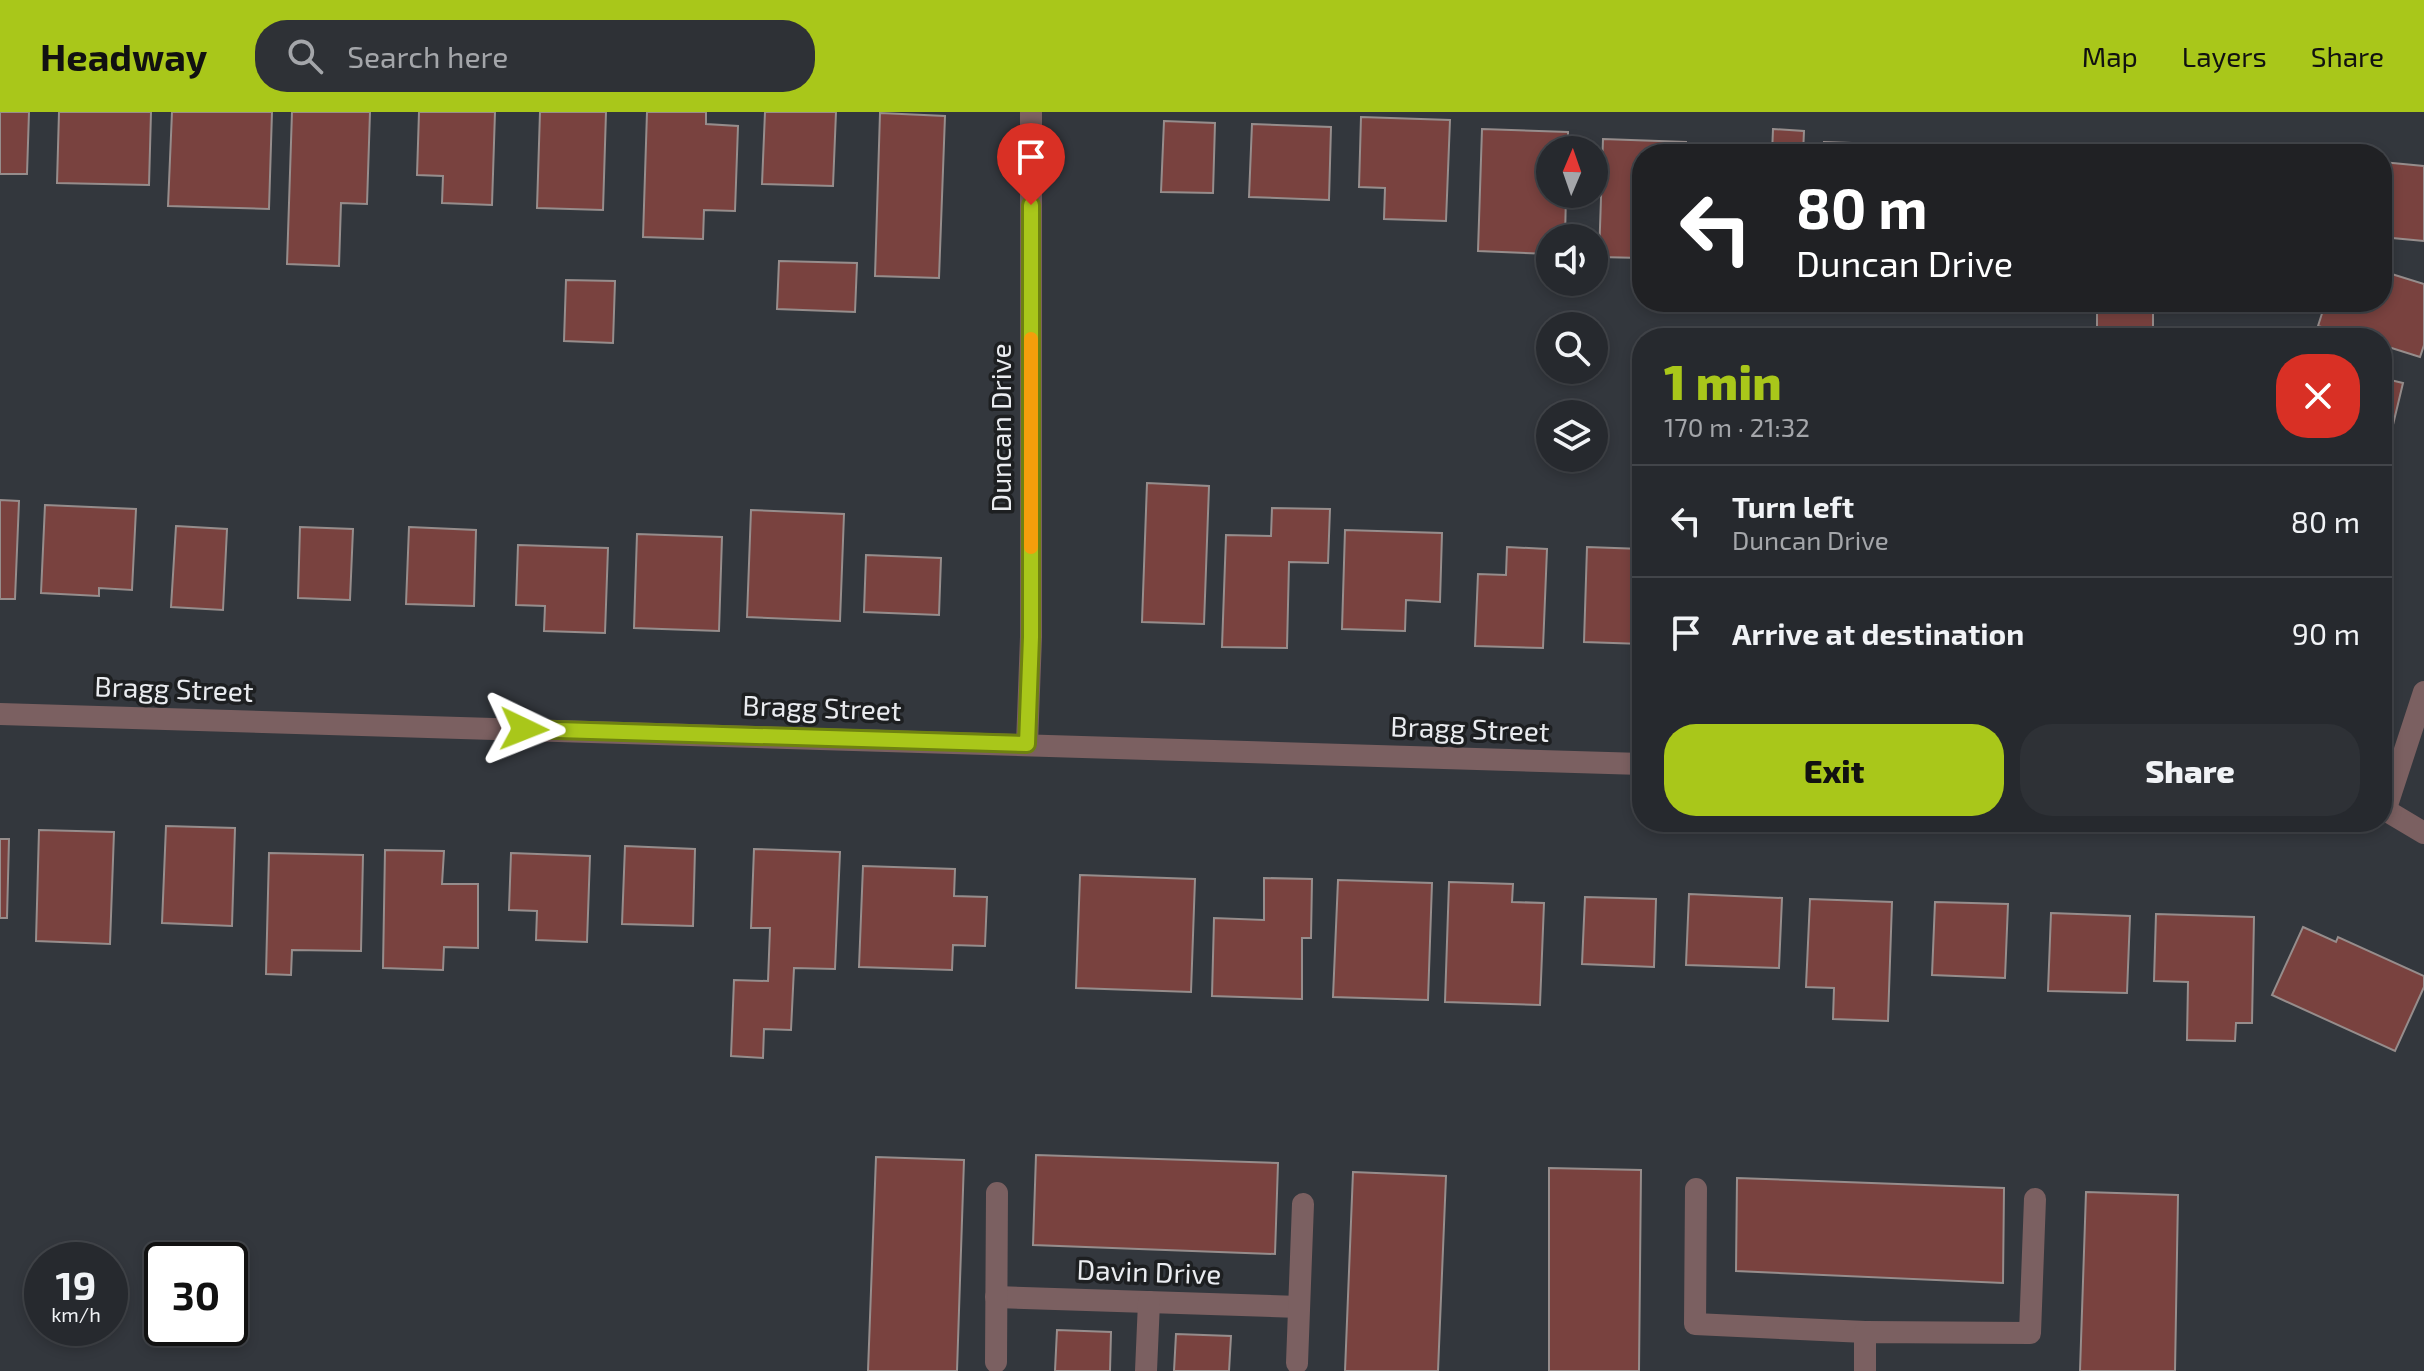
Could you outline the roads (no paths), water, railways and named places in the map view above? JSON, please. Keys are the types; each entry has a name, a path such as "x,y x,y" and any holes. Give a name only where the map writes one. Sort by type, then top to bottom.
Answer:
{"street":[{"name":"Duncan Drive","path":"1027,744 1031,637 1031,112"},
{"path":"2392,785 2424,692"},
{"name":"Bragg Street","path":"0,714 1632,764"},
{"path":"2392,813 2424,833"},
{"path":"1696,1189 1695,1324 1865,1332 2030,1333 2035,1199"},
{"path":"996,1362 997,1193"},
{"path":"1297,1363 1303,1204"},
{"name":"Davin Drive","path":"996,1297 1299,1307"},
{"path":"1146,1371 1149,1302"},
{"path":"1865,1332 1865,1371"}]}
